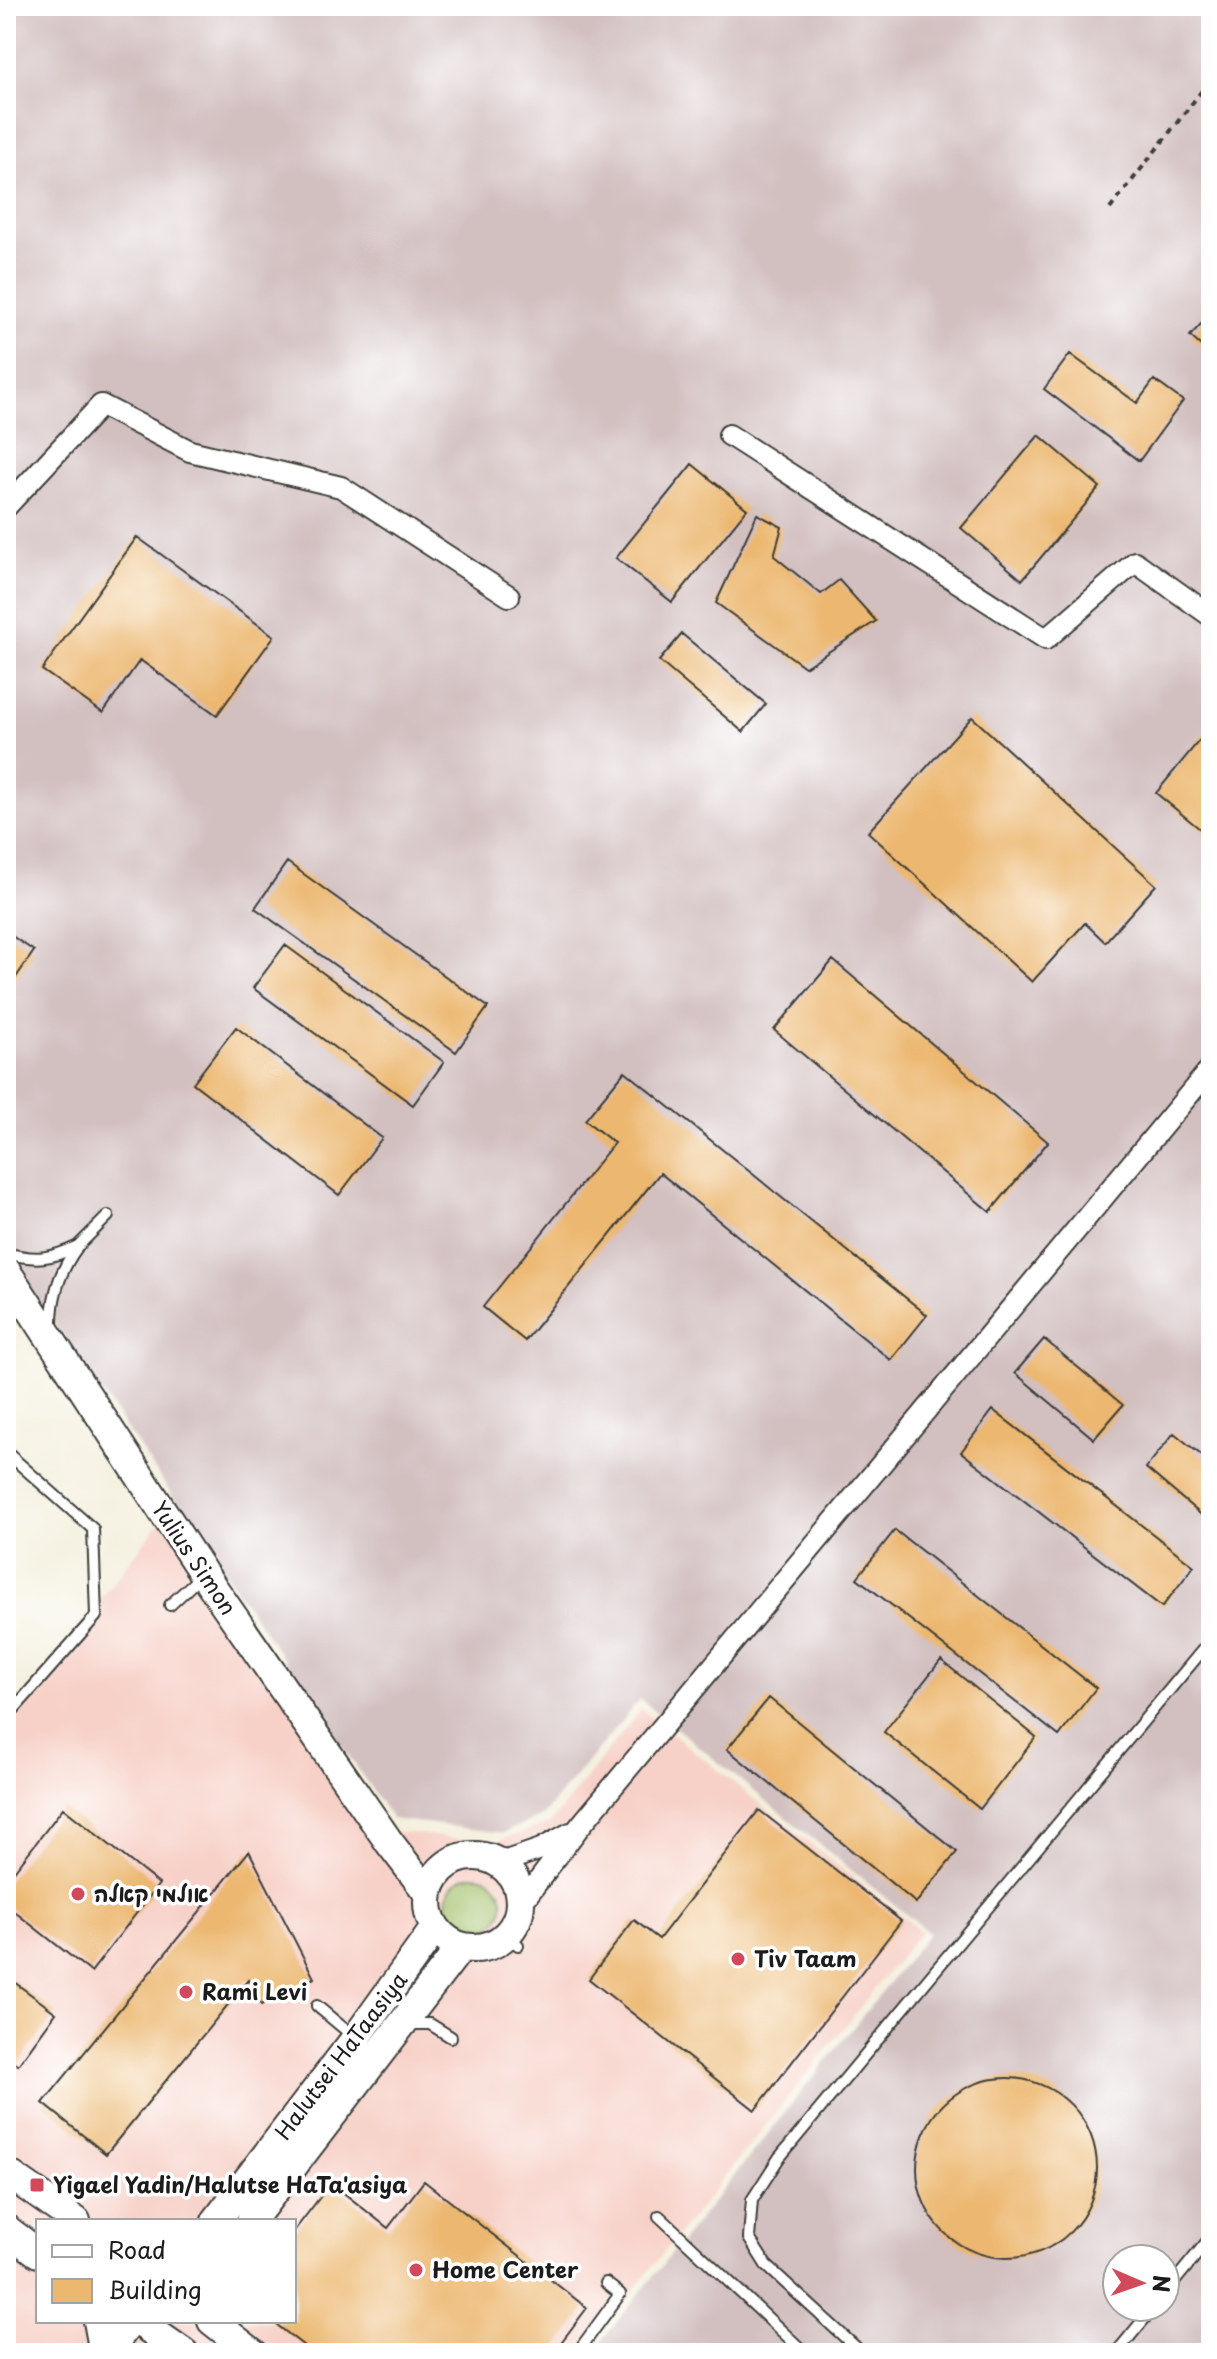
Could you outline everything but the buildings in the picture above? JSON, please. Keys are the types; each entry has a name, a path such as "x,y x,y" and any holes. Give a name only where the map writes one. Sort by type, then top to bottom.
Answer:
{"street":[{"path":"6,507 101,405 190,451 341,487 509,596"},
{"path":"729,435 1046,639 1135,562 1211,616"},
{"path":"454,1859 441,1868 428,1893 427,1905 435,1928 461,1947 485,1947 512,1940 520,1905 580,1826 1211,1068"},
{"name":"Yulius Simon","path":"6,1271 203,1573 389,1842 428,1893"},
{"path":"500,1863 541,1849 580,1826"},
{"path":"389,1842 415,1855 454,1859 470,1855 485,1856 500,1863 517,1883 520,1905"},
{"name":"Halutsei HaTaasiya","path":"217,2219 356,2038 435,1928"},
{"name":"Halutsei HaTaasiya","path":"253,2219 461,1947"},
{"path":"6,2172 73,2219"},
{"path":"6,2229 36,2252"},
{"path":"98,2323 104,2353"},
{"path":"104,2353 129,2323"},
{"path":"215,2323 250,2350"},
{"path":"233,2323 250,2350"},
{"path":"155,2333 184,2353"}],"lane":[{"path":"55,1347 53,1299 61,1274 78,1246 108,1216"},
{"path":"6,1253 36,1259 51,1258 78,1246"},
{"path":"6,1452 93,1529 96,1616 6,1718"},
{"path":"170,1605 203,1573"},
{"path":"862,2353 766,2265 749,2238 752,2200 779,2158 1211,1640"},
{"path":"317,2006 356,2038"},
{"path":"394,2034 404,2026 418,2022 430,2024 451,2037"},
{"path":"659,2216 805,2353"},
{"path":"1181,2274 1211,2237"},
{"path":"577,2353 620,2294 606,2283"},
{"path":"1116,2353 1141,2323"}],"path":[{"path":"1110,209 1211,79"}],"shaded area":[{"path":"6,6 1211,6 1211,2353 592,2353 929,1933 640,1699 543,1815 504,1833 392,1819 63,1335 6,1268"},
{"path":"170,1509 394,1831 491,1843 550,1823 641,1709 921,1931 584,2353 6,2353 6,1721"}],"green space":[{"path":"475,1875 495,1883 503,1903 495,1923 475,1931 455,1923 447,1903 455,1883"}],"place":[{"name":"אולמי קאלה","path":"78,1894"},
{"name":"Tiv Taam","path":"738,1959"},
{"name":"Rami Levi","path":"186,1992"},
{"name":"Yigael Yadin/Halutse HaTa'asiya","path":"37,2185"},
{"name":"Home Center","path":"416,2270"}]}
